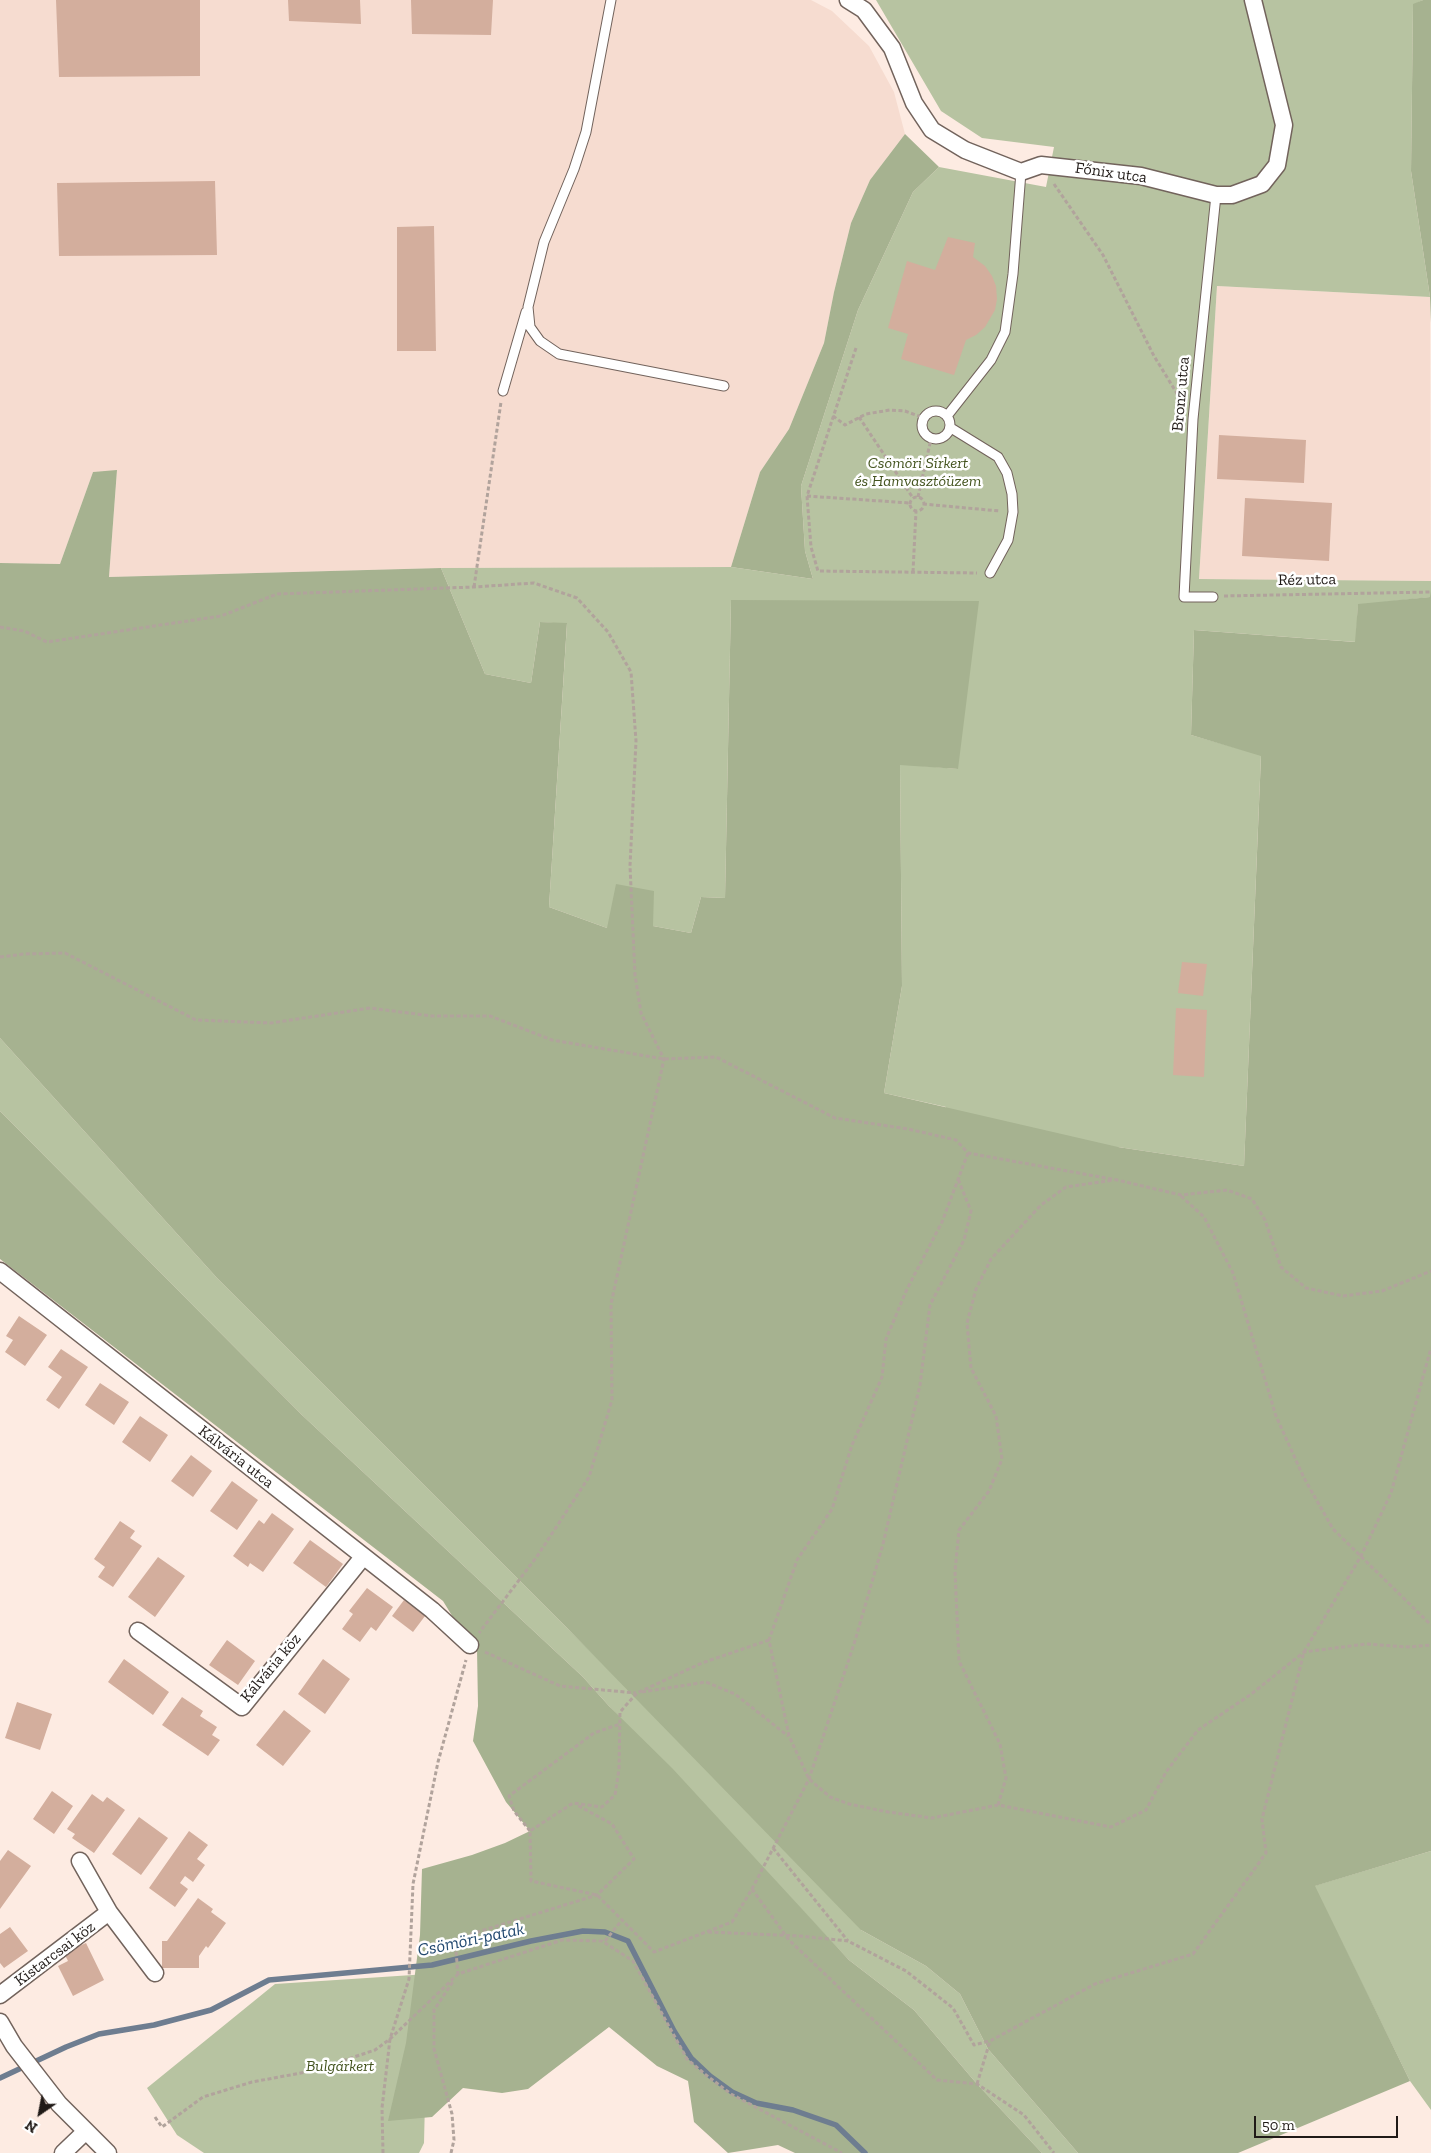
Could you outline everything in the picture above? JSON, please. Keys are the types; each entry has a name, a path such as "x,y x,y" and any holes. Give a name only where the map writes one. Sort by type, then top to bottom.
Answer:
{"street":[{"path":"848,0 864,10 892,48 914,103 932,130 966,150 1021,172"},
{"name":"Főnix utca","path":"1021,172 1041,165 1141,176 1216,195 1232,195 1262,184 1277,165 1284,125 1253,0"},
{"name":"Kálvária utca","path":"0,1271 432,1610 470,1645"},
{"name":"Kálvária köz","path":"138,1631 242,1707 364,1557"},
{"name":"Kistarcsai köz","path":"80,1861 109,1912 155,1972"},
{"name":"Kistarcsai köz","path":"0,1995 109,1912"},
{"path":"0,2022 14,2046 59,2104 108,2153"},
{"path":"62,2153 86,2131"}],"lane":[{"path":"503,390 528,308 544,242 574,169 586,132 611,0"},
{"path":"947,416 991,360 1005,332 1013,274 1021,172"},
{"name":"Bronz utca","path":"1213,597 1184,597 1193,419 1216,195"},
{"path":"528,308 530,327 540,341 559,354 724,386"},
{"path":"939,411 947,416 950,428 946,436 939,440 931,439 925,434 922,426 924,418 930,412 939,411"},
{"path":"950,428 998,457 1006,473 1012,494 1013,512 1008,540 990,573"}],"path":[{"path":"1041,165 1103,255 1154,356 1193,419"},
{"path":"856,348 808,496 811,547 818,571 990,573"},
{"path":"474,587 503,390"},
{"path":"833,416 845,425 871,413 890,410 905,411 924,418"},
{"path":"859,418 913,498"},
{"path":"918,498 931,439"},
{"path":"808,496 910,503"},
{"path":"913,498 918,498 924,504 1013,512"},
{"path":"910,503 913,498"},
{"path":"910,503 911,507 916,511"},
{"path":"916,511 924,504"},
{"path":"913,572 916,511"},
{"path":"0,627 24,631 48,642 221,616 277,594 534,583 577,598 608,632 631,672 636,741 630,866 635,976 641,1013 664,1059 611,1304 612,1400 589,1477 538,1555 470,1645 438,1762 413,1884 409,1979 390,2039 382,2108 384,2153"},
{"name":"Réz utca","path":"1213,597 1431,592"},
{"path":"0,957 24,954 65,953 196,1020 271,1023 370,1008 432,1016 490,1016 552,1040 664,1059 716,1057 835,1118 908,1128 956,1140 968,1153 1117,1180 1181,1195 1228,1190 1252,1199 1265,1220 1281,1267 1306,1288 1343,1296 1353,1295 1382,1291 1431,1271"},
{"path":"968,1153 942,1222 908,1289 886,1339 882,1377 852,1445 832,1509 797,1560 769,1640 789,1736 809,1779 830,1797 849,1804 932,1818 998,1805 1111,1827 1146,1810 1166,1772 1198,1730 1250,1696 1304,1652 1366,1644 1408,1647 1431,1645"},
{"path":"620,1724 594,1733 509,1796 514,1811 530,1831 530,1881 597,1895 654,1952 732,1922 752,1889 809,1779 854,1644 884,1544 920,1385 930,1305 964,1240 971,1211 958,1179"},
{"path":"998,1805 1006,1778 1000,1744 959,1661 958,1653 955,1570 959,1530 989,1491 1002,1459 996,1416 971,1368 967,1324 976,1289 991,1259 1041,1205 1066,1187 1117,1180"},
{"path":"1181,1195 1204,1217 1233,1273 1276,1416 1304,1478 1333,1529 1431,1625"},
{"path":"705,1932 848,1941 906,1971 953,2008 974,2046 990,2041 1095,1984 1193,1954 1266,1853 1262,1819 1304,1652 1361,1556 1391,1493 1431,1348"},
{"path":"530,1831 573,1804 602,1807 615,1795 619,1769 620,1712 637,1693 702,1662 769,1640"},
{"path":"470,1645 560,1686 637,1693 706,1682 735,1694 789,1736"},
{"path":"451,2153 454,2140 452,2114 434,2049 434,2010 458,1974 455,1939 597,1895 634,1859 612,1824 573,1804"},
{"path":"773,1848 848,1941"},
{"path":"752,1889 786,1936 937,2080 977,2084 1024,2115 1054,2153"},
{"path":"606,1940 622,1920"},
{"path":"155,2117 162,2127 203,2097 252,2082 312,2071 375,2050 390,2039 458,1974 562,1940 606,1940 633,1961 688,2058 706,2075 731,2094 842,2153"},
{"path":"977,2084 990,2041"}],"shaded area":[{"path":"0,0 811,0 832,11 869,46 894,92 905,134 870,180 851,223 824,343 789,429 760,472 731,567 441,568 109,577 117,471 93,472 60,564 0,563"},
{"path":"1217,286 1430,297 1431,581 1199,579"}],"green space":[{"name":"Csömöri Sírkert és Hamvasztóüzem","path":"876,0 1423,0 1413,5 1411,171 1430,297 1217,286 1199,579 1431,581 1431,597 1358,605 1356,642 1194,630 1191,735 1261,755 1244,1166 1118,1147 861,1930 926,1966 960,1994 988,2049 1078,2153 1042,2153 977,2084 914,2010 849,1960 583,1677 302,1415 0,1111 0,1038 217,1278 620,1681 946,1107 884,1093 902,986 900,764 958,769 731,600 725,898 701,897 691,933 653,926 607,928 549,907 567,624 540,622 531,683 485,674 441,568 731,567 813,579 805,551 801,486 858,310 913,192 939,167 1046,187 1054,147 982,138 941,111"},
{"path":"1423,0 1431,0 1431,323 1430,297 1411,171 1413,4"},
{"path":"905,134 939,167 913,192 858,310 801,486 805,551 813,579 731,567 760,472 789,429 824,343 851,223 870,180"},
{"path":"117,470 109,577 441,568 485,674 531,683 540,622 567,623 549,907 607,928 616,884 654,891 653,926 691,933 701,897 725,898 731,600 979,601 958,769 900,765 902,986 884,1093 1118,1147 1244,1166 1261,756 1191,735 1194,630 1355,642 1358,604 1430,597 1431,591 1431,1851 1315,1886 1410,2081 1238,2153 1078,2153 988,2049 960,1994 926,1966 861,1930 567,1628 217,1278 0,1038 0,563 60,564 93,472"},
{"path":"0,1111 302,1415 583,1677 609,1706 672,1768 849,1960 914,2010 977,2084 1042,2153 795,2153 778,2145 728,2153 694,2122 688,2081 657,2066 609,2027 528,2089 502,2093 463,2088 432,2117 388,2121 406,2043 420,1935 422,1869 472,1855 505,1843 530,1831 506,1802 473,1741 478,1706 477,1649 470,1645 443,1601 0,1259"},
{"path":"1431,1851 1431,2110 1410,2081 1314,1886"},
{"name":"Bulgárkert","path":"428,1974 424,2143 419,2153 204,2153 177,2135 147,2088 275,1984"}],"building":[{"path":"56,0 200,0 200,76 59,77"},
{"path":"288,0 360,0 361,24 289,21"},
{"path":"411,0 493,0 491,35 412,34"},
{"path":"215,181 217,255 59,256 57,183"},
{"path":"434,226 436,351 397,351 397,227"},
{"path":"948,237 975,243 973,257 985,266 992,276 996,286 997,299 995,310 985,327 976,335 966,340 954,375 901,359 908,334 888,328 907,261 935,270"},
{"path":"1219,435 1306,440 1304,483 1217,479"},
{"path":"1245,498 1332,503 1329,561 1242,556"},
{"path":"1182,962 1207,964 1203,996 1178,993"},
{"path":"1176,1008 1207,1010 1204,1077 1173,1075"},
{"path":"19,1316 47,1335 25,1366 5,1352 13,1340 6,1336"},
{"path":"61,1349 88,1367 59,1409 46,1400 62,1377 48,1367"},
{"path":"100,1383 129,1402 114,1425 85,1405"},
{"path":"140,1416 168,1435 150,1462 122,1442"},
{"path":"191,1455 212,1471 193,1497 171,1481"},
{"path":"232,1481 258,1500 237,1530 210,1511"},
{"path":"272,1513 294,1529 263,1572 250,1563 248,1567 233,1556 259,1520 264,1524"},
{"path":"120,1521 135,1531 130,1538 142,1546 113,1587 98,1577 105,1567 94,1559"},
{"path":"310,1540 343,1564 326,1587 293,1563"},
{"path":"158,1557 185,1576 155,1617 128,1597"},
{"path":"367,1588 393,1607 376,1631 371,1627 360,1642 342,1629 353,1614 349,1611"},
{"path":"404,1600 425,1616 413,1632 392,1616"},
{"path":"227,1640 255,1661 238,1685 209,1665"},
{"path":"124,1659 169,1692 153,1715 108,1682"},
{"path":"323,1659 350,1679 325,1714 298,1694"},
{"path":"182,1697 203,1711 200,1716 217,1727 212,1735 220,1740 208,1756 162,1725"},
{"path":"17,1702 52,1714 40,1750 5,1738"},
{"path":"284,1710 311,1731 283,1766 256,1745"},
{"path":"52,1791 73,1806 54,1834 33,1819"},
{"path":"92,1794 103,1802 107,1797 125,1810 94,1853 72,1838 75,1834 67,1829"},
{"path":"139,1817 168,1838 141,1875 112,1854"},
{"path":"189,1831 208,1845 197,1859 205,1865 193,1882 185,1876 180,1883 188,1889 175,1907 149,1888"},
{"path":"8,1850 31,1866 0,1909 0,1861"},
{"path":"198,1898 213,1909 211,1912 226,1923 208,1948 206,1946 199,1956 199,1968 162,1968 162,1941 167,1941"},
{"path":"10,1927 28,1951 4,1968 0,1963 0,1934"},
{"path":"86,1943 104,1980 73,1996 58,1966 68,1961 64,1953"}],"waterway":[{"name":"Csömöri-patak","path":"0,2078 66,2047 99,2034 154,2025 211,2010 269,1980 432,1965 531,1941 583,1931 605,1932 628,1941 674,2031 691,2058 710,2076 732,2092 756,2103 793,2110 836,2125 865,2153"}]}
